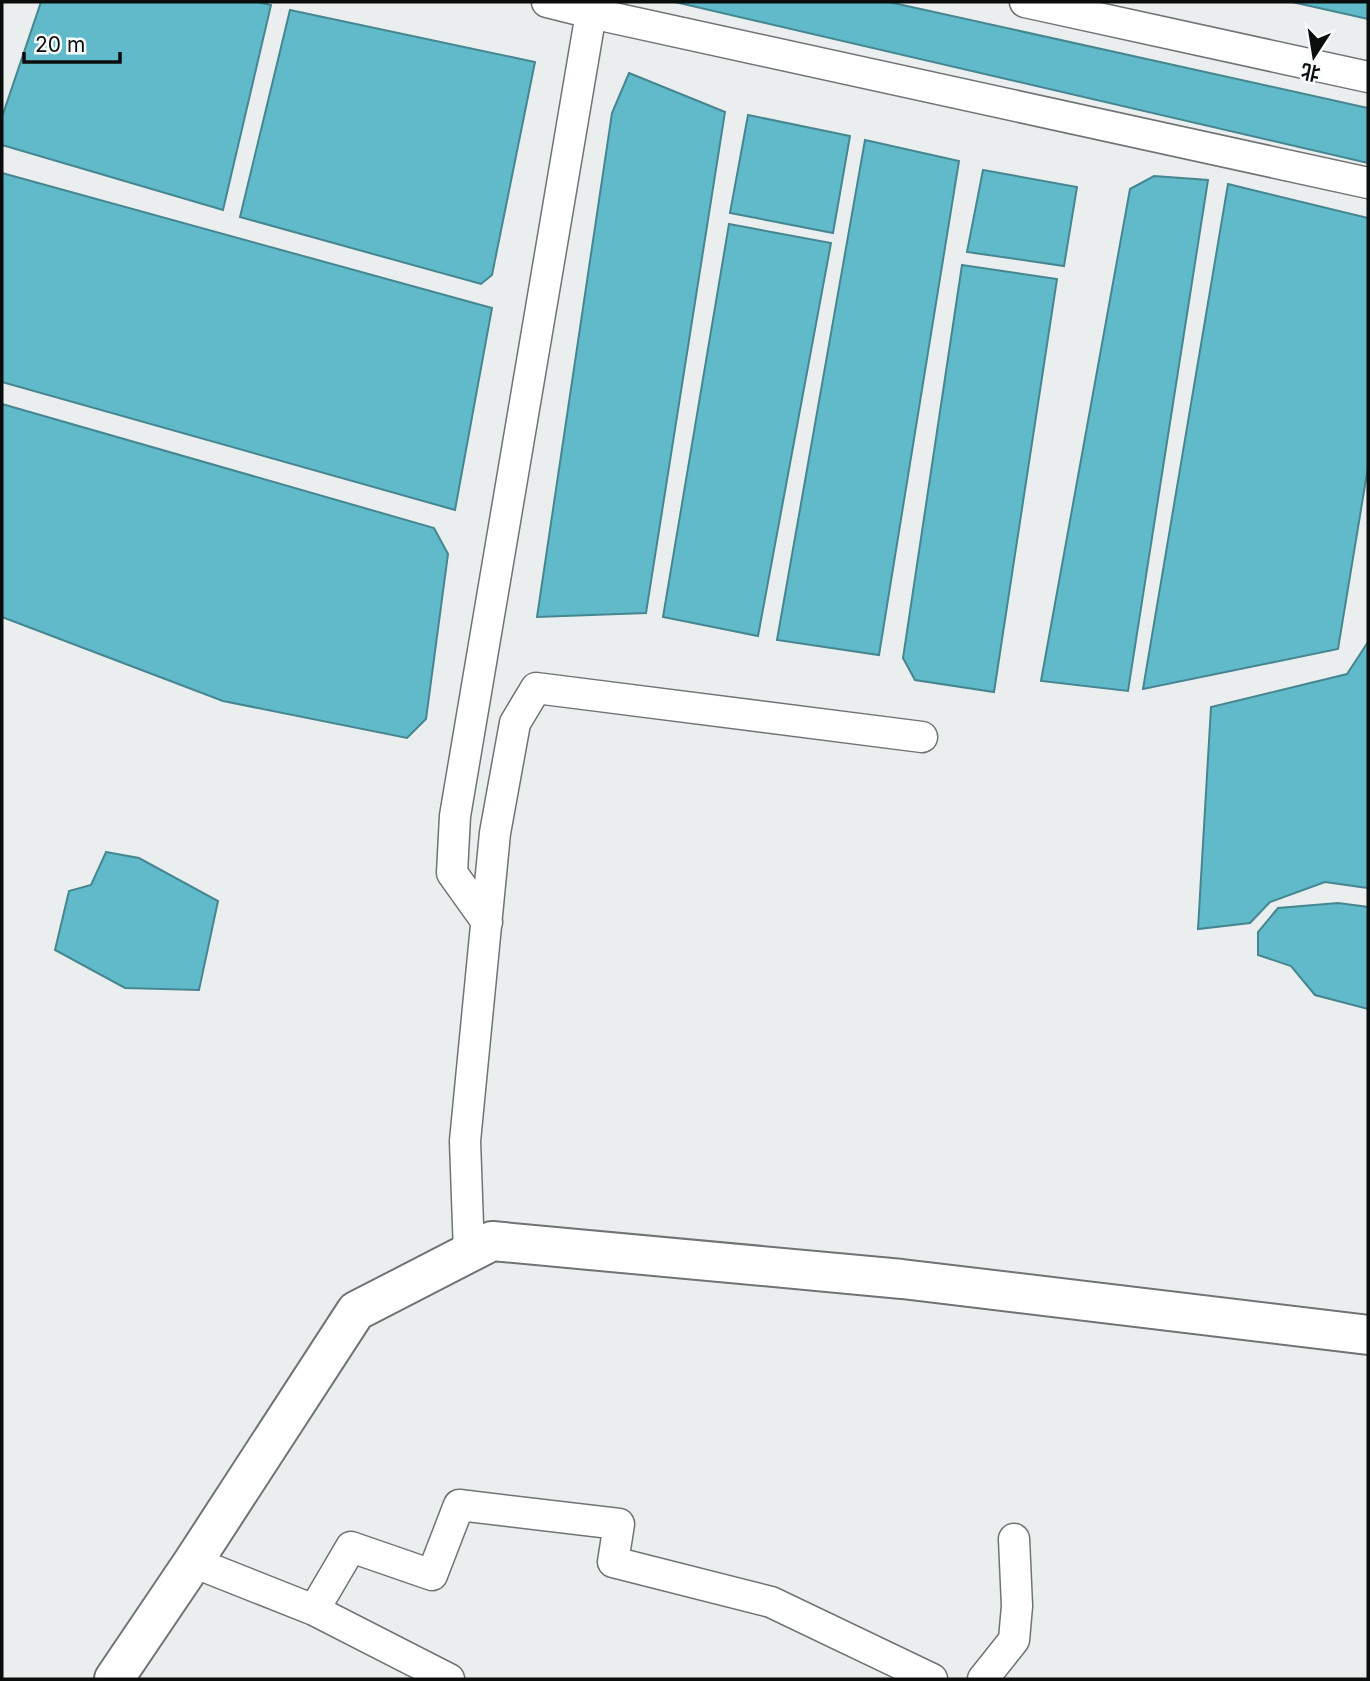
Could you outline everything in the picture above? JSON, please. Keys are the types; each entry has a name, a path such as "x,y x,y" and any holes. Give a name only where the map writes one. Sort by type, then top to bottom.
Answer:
{"street":[{"path":"547,2 1368,184"},
{"path":"1025,2 1368,77"},
{"path":"487,922 452,873 455,816 591,13"},
{"path":"469,1253 465,1141 495,833 515,723 536,688 922,737"},
{"path":"114,1679 356,1311 492,1241 902,1279 1368,1335"},
{"path":"314,1610 351,1547 432,1575 459,1505 619,1524 613,1562 771,1602 932,1679"},
{"path":"983,1679 1014,1640 1017,1606 1014,1539"},
{"path":"193,1562 314,1610 449,1679"}],"water":[{"path":"41,2 257,2 271,5 223,210 2,145 2,117"},
{"path":"675,2 889,2 1368,108 1368,163"},
{"path":"1292,2 1368,2 1368,19"},
{"path":"290,10 535,62 492,275 481,284 240,217"},
{"path":"629,73 725,112 646,613 537,617 612,113"},
{"path":"748,115 850,136 833,233 730,213"},
{"path":"865,140 959,161 879,655 777,640"},
{"path":"983,170 1077,187 1064,266 967,252"},
{"path":"2,173 492,308 455,510 2,382"},
{"path":"1154,176 1208,180 1128,691 1041,681 1130,189"},
{"path":"1228,184 1368,218 1368,467 1338,649 1143,689"},
{"path":"729,224 831,243 758,636 663,617"},
{"path":"962,265 1057,279 994,692 915,680 903,658"},
{"path":"2,404 434,528 448,554 426,719 407,738 223,701 2,617"},
{"path":"1368,642 1368,888 1325,882 1270,902 1250,923 1198,929 1211,707 1347,674"},
{"path":"106,852 139,858 218,901 199,990 125,988 55,950 69,891 91,885"},
{"path":"1338,903 1368,907 1368,1009 1315,995 1291,966 1258,955 1258,932 1278,908"}]}
